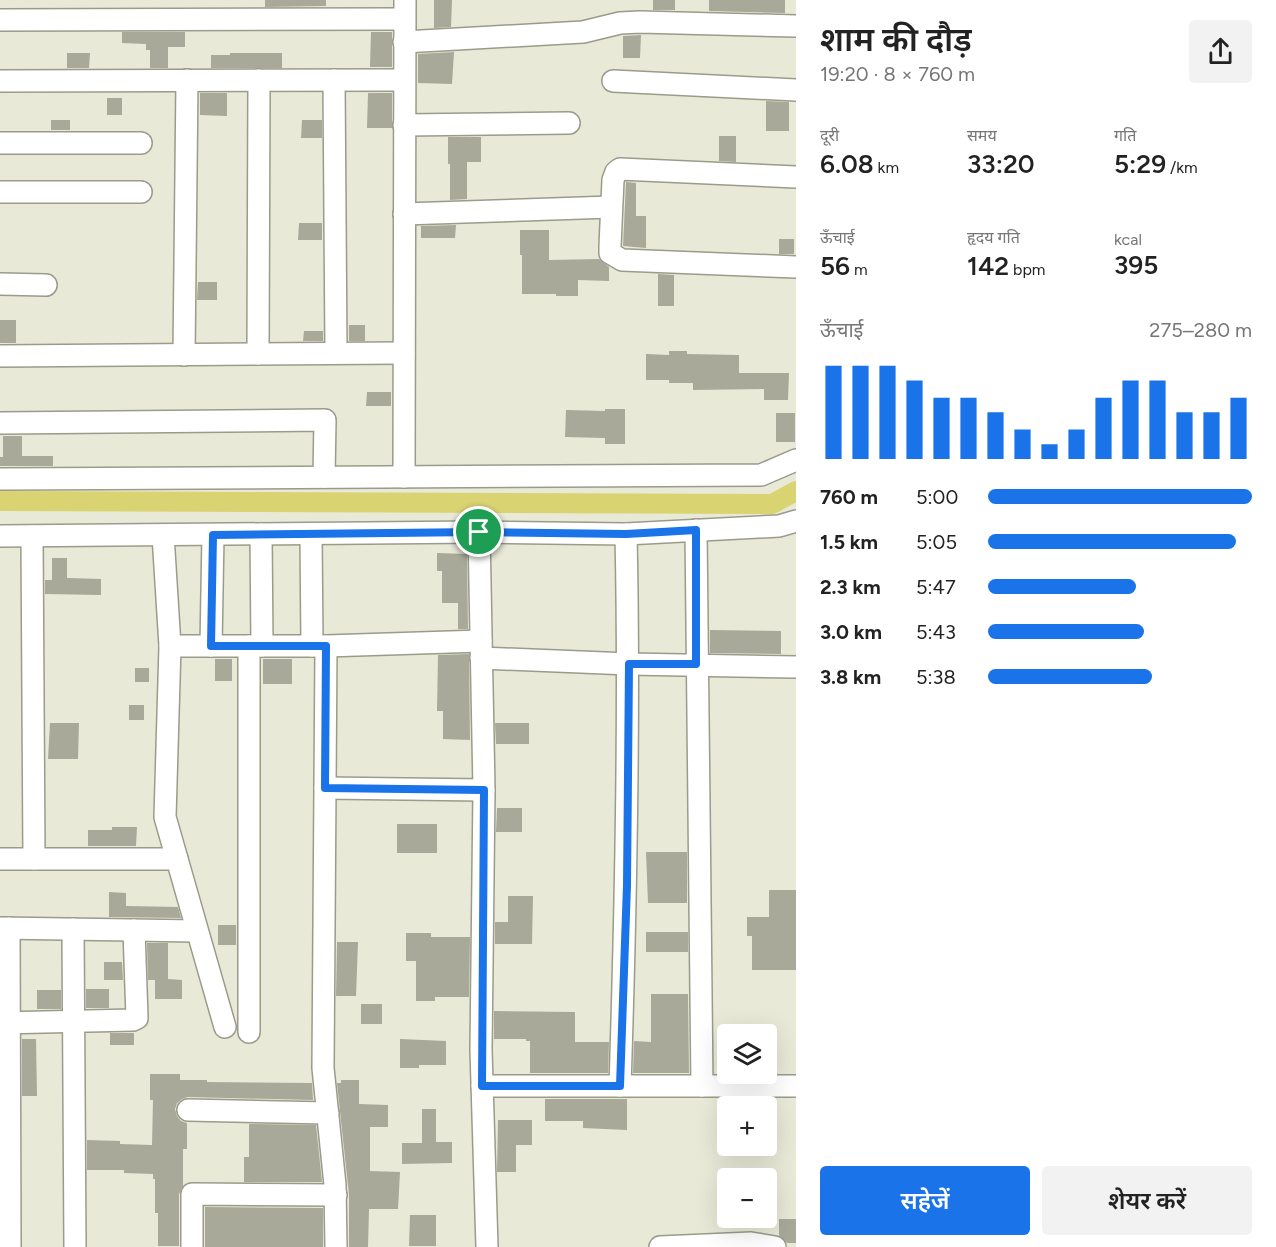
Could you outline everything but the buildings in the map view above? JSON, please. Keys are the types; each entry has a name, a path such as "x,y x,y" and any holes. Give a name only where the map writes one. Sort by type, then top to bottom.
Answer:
{"street":[{"path":"0,20 404,10 404,477"},
{"path":"404,42 583,32 620,23 640,22 796,26"},
{"path":"184,355 187,80"},
{"path":"258,354 260,80"},
{"path":"334,80 336,353"},
{"path":"0,81 404,80"},
{"path":"613,81 796,90"},
{"path":"404,125 569,123"},
{"path":"0,143 141,143"},
{"path":"796,177 620,168 613,180 610,253 622,260 796,267"},
{"path":"0,192 141,192"},
{"path":"404,214 611,207"},
{"path":"0,284 46,285"},
{"path":"0,356 404,353"},
{"path":"0,423 325,420 324,477"},
{"path":"0,479 761,475 796,460"},
{"path":"0,536 479,532 626,534 779,526 796,521"},
{"path":"696,530 702,1086"},
{"path":"479,532 484,790 482,1086 488,1247"},
{"path":"249,1032 256,646 261,534"},
{"path":"311,534 319,646 325,788 323,1068 336,1195 336,1247"},
{"path":"620,1086 627,885 629,664 626,534"},
{"path":"163,535 170,646 165,817 225,1027"},
{"path":"211,646 213,535"},
{"path":"32,536 34,859"},
{"path":"170,646 319,646 481,650 629,664 796,667"},
{"path":"325,788 484,790"},
{"path":"0,859 177,859"},
{"path":"10,1247 4,928 197,931"},
{"path":"72,929 75,1247"},
{"path":"5,1023 73,1023 137,1018 134,930"},
{"path":"482,1086 796,1086"},
{"path":"188,1110 328,1113"},
{"path":"192,1247 192,1194 336,1195"},
{"path":"660,1247 751,1243 774,1247"}],"waterway":[{"path":"0,501 772,504 796,491"}],"route":[{"path":"696,530 696,664 629,664 627,885 620,1086 482,1086 484,790 325,788 326,646 211,646 213,535 479,532 626,534 696,530"}]}
